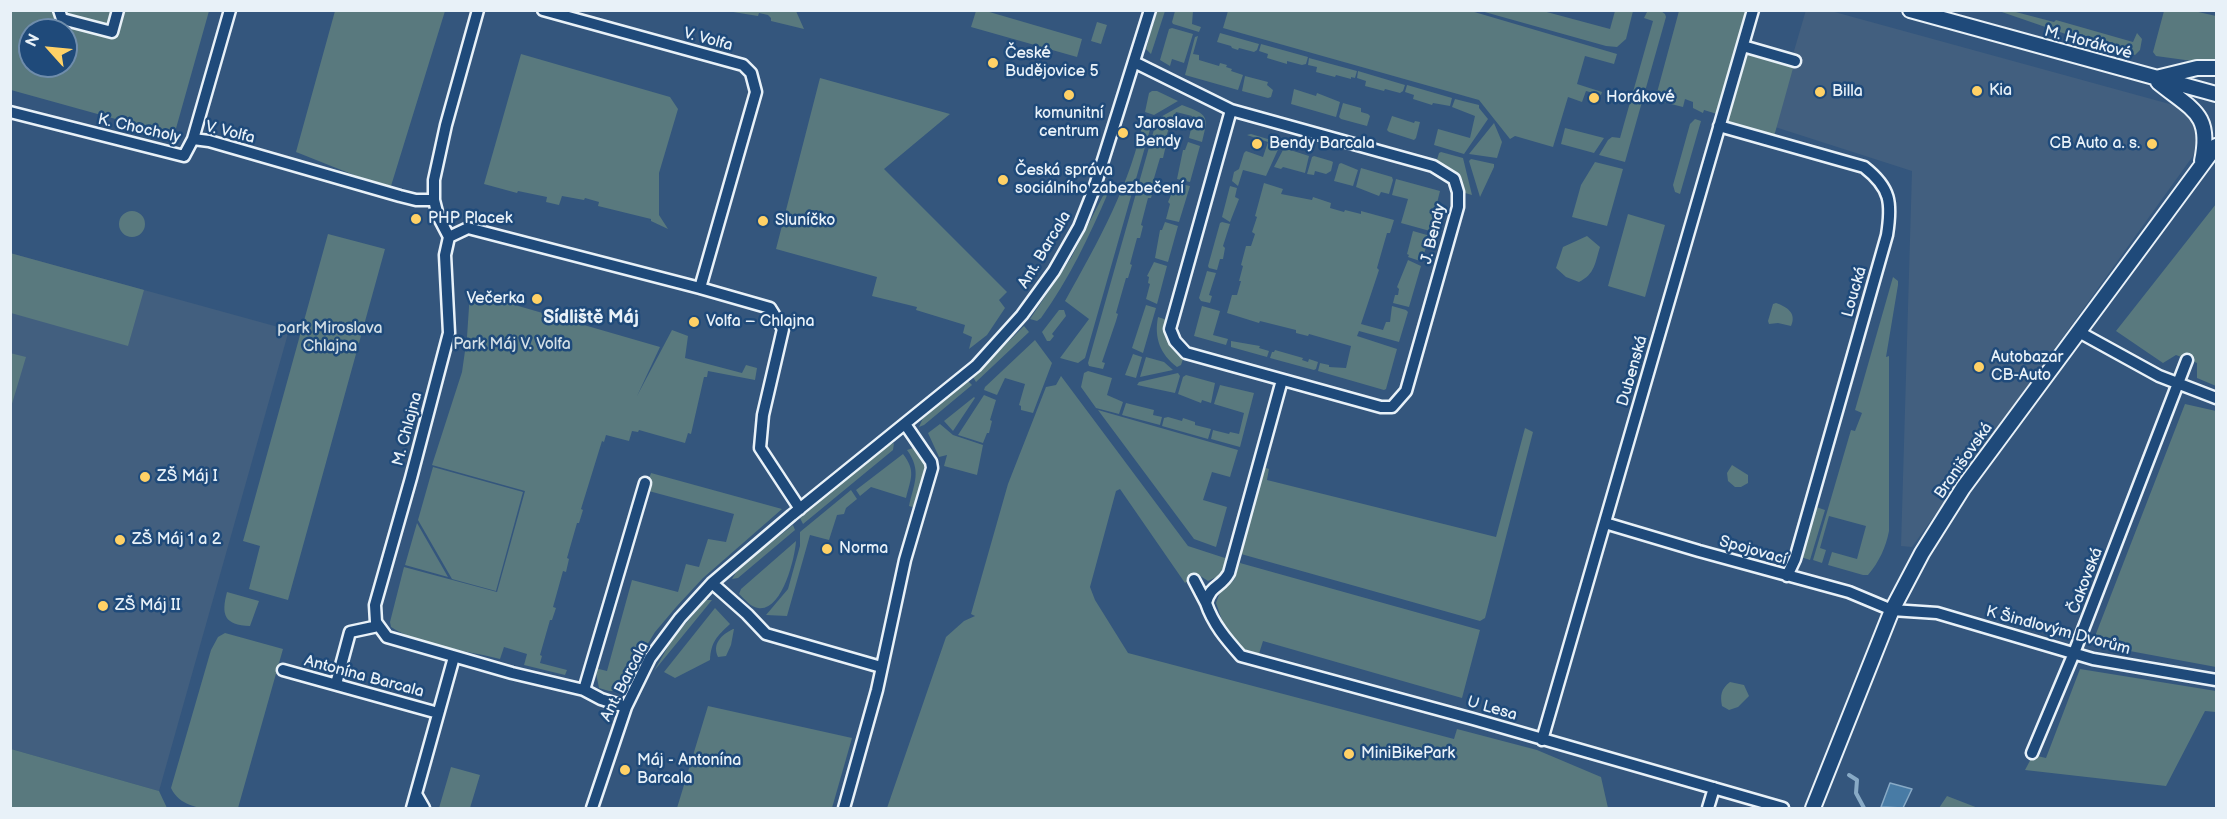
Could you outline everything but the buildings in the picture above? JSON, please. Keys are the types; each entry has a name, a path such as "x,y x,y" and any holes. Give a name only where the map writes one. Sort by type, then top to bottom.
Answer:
{"street":[{"path":"59,10 62,19 112,32 118,10"},
{"name":"K. Chocholy","path":"10,112 184,156 193,139 230,10"},
{"path":"478,10 437,160 434,200 442,226 449,237 468,228 770,308 783,329 763,415 760,448 801,509"},
{"name":"V. Volfa","path":"543,10 742,65 751,73 756,92 700,288"},
{"name":"Ant. Barcala","path":"592,808 626,707 650,658 680,618 712,583 976,366 1022,315 1054,271 1079,227 1094,189 1150,10"},
{"name":"Dubenská","path":"1542,740 1753,10"},
{"name":"M. Horákové","path":"1910,10 1953,16 2154,79 2217,94"},
{"path":"1743,46 1796,61"},
{"name":"J. Bendy","path":"1134,62 1231,110 1433,166 1454,179 1458,192 1458,207 1406,391 1392,407 1381,407 1186,353 1174,341 1170,329 1231,110"},
{"path":"2154,79 2197,68 2217,68"},
{"name":"Branišovská","path":"2154,79 2197,113 2204,125 2206,141 2201,167"},
{"name":"Loucká","path":"1719,126 1864,167 1878,178 1888,195 1891,211 1887,235 1795,560 1787,576"},
{"name":"V. Volfa","path":"193,139 209,141 408,198 434,200"},
{"name":"Branišovská","path":"1813,808 1892,610 1922,553 1963,488 2217,146"},
{"name":"M. Chlajna","path":"378,626 375,605 449,333 445,255 449,237"},
{"path":"2079,332 2090,340 2178,384 2217,398"},
{"path":"2178,384 2187,360"},
{"path":"1206,603 1212,588 1225,580 1229,573 1282,380"},
{"name":"Čakovská","path":"2032,753 2074,653 2178,384"},
{"path":"844,808 877,690 906,560 932,468 931,462 905,424"},
{"path":"584,690 645,483"},
{"name":"Spojovací","path":"1605,523 1849,592 1892,610"},
{"path":"1194,580 1206,603"},
{"path":"712,583 766,634 881,667"},
{"name":"U Lesa","path":"1206,603 1210,616 1219,630 1241,656 1783,808"},
{"name":"K Šindlovým Dvorům","path":"1892,610 1937,613 2093,659 2217,680"},
{"path":"336,684 350,632 378,626 387,637 512,674 584,690 601,699 626,707"},
{"name":"Antonína Barcala","path":"412,808 454,657"},
{"name":"Antonína Barcala","path":"283,670 438,713"},
{"path":"1708,808 1714,788"},
{"path":"416,794 424,808"}],"shaded area":[{"path":"1806,10 1831,11 2206,114 2203,142 1912,547 1901,546 1912,171 1772,126"},
{"name":"ZŠ Máj 1 a 2","path":"10,253 289,330 159,791 11,749"},
{"path":"1890,783 1912,789 1903,808 1881,807"}],"green space":[{"path":"1648,10 1661,11 1666,17 1625,162 1599,155 1608,140 1612,137 1620,138 1653,21 1644,18"},
{"path":"10,11 209,11 175,132 166,133 11,90"},
{"path":"335,11 445,11 391,186 364,179 296,152"},
{"path":"727,11 796,11 804,29 771,21 768,15 759,13 758,16"},
{"path":"976,11 986,11 1082,39 1077,57 971,27"},
{"path":"1157,11 1165,11 1151,54 1146,49"},
{"path":"1175,11 1193,11 1192,24 1201,27 1199,32 1173,24"},
{"path":"1228,11 1471,11 1617,54 1614,64 1585,56 1577,84 1602,92 1601,95 1586,91 1582,102 1568,97 1553,147 1515,136 1510,139 1479,100 1223,28"},
{"path":"1481,11 1543,11 1610,29 1615,11 1633,11 1626,39 1617,47 1606,46"},
{"path":"1679,11 1746,11 1717,114 1704,110 1703,113 1693,108 1693,102 1685,99 1683,107 1655,100"},
{"path":"1999,11 2012,11 2054,22 2056,20 2133,42 2137,33 2142,39 2140,50 2135,55"},
{"path":"2164,11 2194,11 2216,16 2216,61 2207,63 2156,56 2153,52"},
{"path":"1097,22 1107,25 1101,44 1091,41"},
{"path":"1169,29 1193,34 1184,63 1172,59 1170,66 1160,60"},
{"path":"1220,33 1259,44 1257,50 1254,52 1239,48 1238,50 1217,42"},
{"path":"1198,36 1193,54 1199,55 1199,60 1219,66 1220,63 1227,65 1226,67 1232,69 1231,71 1243,75 1238,90 1185,75 1195,37"},
{"path":"1261,44 1308,57 1306,64 1287,61 1287,64 1267,58 1268,54 1259,51"},
{"path":"1743,46 1795,61 1773,140 1719,126"},
{"path":"521,54 670,97 678,109 659,173 659,215 668,229 651,219 598,206 599,202 585,198 584,200 562,196 559,205 546,202 547,197 518,191 517,193 484,184"},
{"path":"1309,58 1357,71 1355,78 1336,75 1335,77 1316,72 1317,67 1308,65"},
{"path":"1358,71 1405,85 1403,91 1400,93 1385,89 1384,91 1365,86 1366,81 1357,78"},
{"path":"1245,76 1268,82 1267,85 1273,90 1271,97 1242,91"},
{"path":"820,78 950,114 884,169 1007,292 999,300 1005,308 987,335 969,349 972,337 963,333 965,325 916,310 917,307 872,296 877,277 776,249"},
{"path":"1407,85 1452,98 1450,106 1433,103 1432,105 1413,99 1414,95 1405,92"},
{"path":"1294,89 1316,96 1317,93 1340,102 1336,117 1291,104"},
{"path":"1152,91 1178,101 1154,115 1145,112 1149,93"},
{"path":"1455,99 1479,105 1488,119 1464,154 1434,145 1438,129 1470,138 1475,116 1452,107"},
{"path":"1343,103 1361,108 1361,112 1368,114 1370,116 1367,126 1341,119 1339,117"},
{"path":"1182,105 1197,111 1204,117 1206,121 1202,142 1189,138 1192,116 1176,112 1164,144 1166,145 1163,158 1160,158 1152,185 1154,186 1151,198 1148,198 1140,238 1137,238 1130,264 1132,265 1128,278 1126,278 1116,313 1118,314 1102,362 1105,363 1103,369 1089,366 1157,119"},
{"path":"1392,116 1414,123 1415,121 1420,122 1414,140 1387,130"},
{"path":"1144,117 1153,119 1085,358 1078,363 1060,358 1089,319 1065,301 1101,235 1122,189 1131,166"},
{"path":"1695,119 1701,121 1680,194 1675,192 1673,185 1690,124"},
{"path":"1494,123 1502,142 1497,158 1469,154"},
{"path":"1565,128 1604,138 1594,153 1561,144"},
{"path":"1251,134 1281,143 1266,176 1243,170 1238,186 1232,181 1244,153 1246,151 1263,157 1268,142 1247,135"},
{"path":"1188,142 1200,146 1190,182 1177,179 1183,150"},
{"path":"1284,148 1309,156 1305,173 1274,167"},
{"path":"1441,152 1463,158 1472,195 1465,193 1455,172 1436,163"},
{"path":"1314,156 1333,162 1331,171 1326,174 1315,171 1314,175 1307,174"},
{"path":"1471,159 1494,164 1480,197 1469,161"},
{"path":"1595,162 1623,169 1607,226 1572,217 1581,185"},
{"path":"1341,163 1358,170 1353,186 1334,181"},
{"path":"1361,168 1392,177 1389,194 1381,192 1379,196 1356,187"},
{"path":"1396,179 1440,191 1430,231 1401,223 1408,199 1392,195"},
{"path":"1176,183 1190,186 1179,222 1166,219 1170,204 1168,202"},
{"path":"1264,183 1283,189 1281,194 1312,200 1313,197 1331,203 1330,208 1344,212 1345,210 1361,214 1361,211 1394,220 1390,233 1387,233 1377,268 1379,270 1361,324 1383,330 1386,322 1390,322 1392,306 1406,310 1408,312 1399,342 1359,331 1357,336 1397,349 1386,389 1318,371 1320,363 1329,365 1329,367 1346,368 1351,346 1227,313 1232,295 1237,295 1241,281 1239,281 1243,266 1241,265 1246,246 1251,246 1255,234 1252,232"},
{"path":"1230,186 1237,188 1235,197 1239,199 1230,222 1222,217"},
{"path":"1105,192 1108,193 1093,226 1061,288 1041,318 1037,321 1030,319 1071,258"},
{"path":"2216,204 2216,386 2197,378 2197,363 2176,355 2163,363 2116,331"},
{"path":"132,211 141,215 145,224 141,233 132,237 123,233 119,224 123,215"},
{"path":"1628,214 1665,225 1645,297 1608,286"},
{"path":"1165,222 1178,226 1168,262 1155,258 1160,230"},
{"path":"1222,222 1230,224 1223,246 1225,248 1223,259 1220,259 1217,270 1208,266"},
{"path":"1413,231 1427,235 1429,238 1420,261 1408,257 1407,254"},
{"name":"park Miroslava Chlajna","path":"328,234 385,249 288,600 249,589 260,546 243,541"},
{"path":"1587,236 1600,247 1591,272 1579,282 1566,277 1556,268 1563,247"},
{"path":"10,253 144,290 128,346 11,313"},
{"path":"1408,260 1421,266 1409,307 1393,303 1395,295 1398,295 1397,287"},
{"path":"1154,262 1167,266 1157,304 1146,299 1150,284 1147,276"},
{"path":"1207,271 1216,273 1209,295 1212,296 1210,303 1201,301 1199,298"},
{"path":"1893,277 1898,281 1898,285 1886,357 1889,356 1889,531 1879,560 1868,575 1863,575 1828,565 1832,552 1857,559 1866,526 1829,516 1820,548 1826,550 1822,563 1813,560 1851,430 1855,431 1862,413 1855,410"},
{"name":"Park Máj V. Volfa","path":"470,292 660,347 637,396 672,330 688,336 685,358 742,373 746,365 757,368 755,380 708,371 707,377 704,377 691,434 688,433 685,443 639,430 638,432 632,431 629,441 606,435 604,442 602,441 567,558 569,559 566,572 563,571 553,607 556,608 550,620 540,655 542,656 540,663 567,670 565,675 524,665 527,654 504,647 500,659 429,643 391,627 390,622 404,567 497,592 525,491 432,465 462,372"},
{"path":"1773,304 1784,306 1792,314 1791,326 1778,323 1769,324"},
{"path":"1146,305 1156,308 1143,353 1132,348"},
{"path":"1202,306 1220,311 1213,335 1228,339 1226,345 1194,336"},
{"path":"1059,310 1064,310 1066,316 1052,334 1054,336 1047,341 1042,332"},
{"path":"1158,317 1167,320 1169,342 1174,351 1183,359 1181,365 1177,367 1162,351 1157,332"},
{"path":"1024,326 1029,332 976,382 973,377"},
{"path":"1035,340 1052,363 1033,413 1021,410 1019,405 1025,384 1005,378 997,395 984,390"},
{"path":"1231,341 1260,346 1259,348 1269,351 1267,357 1231,347"},
{"path":"1275,350 1303,358 1302,360 1308,362 1309,359 1318,362 1316,369 1270,358"},
{"path":"10,353 26,357 11,407 10,407"},
{"path":"1133,354 1142,357 1136,378 1125,375"},
{"path":"1146,357 1164,362 1173,370 1140,377"},
{"path":"1088,371 1112,378 1107,395 1123,402 1119,414 1096,408 1081,387 1084,373"},
{"path":"1178,373 1180,376 1175,393 1137,385 1139,382"},
{"path":"1186,375 1215,383 1211,403 1202,400 1201,403 1178,394 1183,377"},
{"path":"1061,376 1188,546 1228,559 1221,575 1208,581 1199,575 1185,583 1120,489 1116,491 1090,587 1095,600 1128,653 1454,739 1457,729 1537,750 1601,777 1608,808 887,808 946,637 964,621 975,616 971,614 1008,484 1046,387 1056,385"},
{"path":"968,381 972,385 919,427 923,418"},
{"path":"1220,385 1254,393 1240,447 1211,439 1213,430 1239,434 1244,413 1214,404"},
{"path":"984,395 996,400 989,433 983,443 958,435"},
{"path":"975,398 953,431 944,421"},
{"path":"1126,403 1154,410 1153,415 1162,417 1160,425 1122,415"},
{"path":"2185,404 2216,411 2216,667 2092,644"},
{"path":"1098,410 1238,450 1230,477 1212,472 1203,500 1227,507 1216,547 1194,539"},
{"path":"1164,418 1182,421 1183,418 1195,422 1195,425 1211,429 1208,439 1162,426"},
{"path":"940,424 953,435 983,445 977,475 944,466 947,455 939,457 928,433"},
{"path":"1525,428 1533,432 1485,618 1480,621 1241,554 1263,467 1269,469 1267,480 1496,537"},
{"path":"894,443 893,450 803,524 800,518 885,447"},
{"path":"913,448 926,465 916,508 909,506 916,471 912,457 907,450"},
{"path":"903,454 911,470 906,498 871,487 860,496 856,490"},
{"path":"1732,465 1748,475 1748,483 1735,487 1728,481 1727,473"},
{"path":"433,467 523,492 496,591 452,579 418,520"},
{"path":"651,473 782,509 703,578 655,632 619,691 609,691 599,688 595,668 607,671 632,580 678,592 686,564 699,567 708,539 726,542 734,514 645,490"},
{"path":"851,490 857,499 846,508 844,514 837,515 829,540 810,535 787,616 766,615 788,589 800,546 800,532"},
{"path":"1816,507 1825,510 1810,560 1801,557"},
{"path":"417,523 448,577 405,565"},
{"path":"793,525 795,530 738,578 732,579 738,569"},
{"path":"796,541 790,571 774,602 766,607 758,608 750,604 739,594 741,589"},
{"path":"1240,563 1480,630 1462,698 1263,641 1258,657 1247,651 1233,642 1229,636 1216,603 1220,592 1234,580"},
{"path":"227,592 259,601 250,626 235,624 226,617 224,607"},
{"path":"706,600 712,600 654,671 673,638"},
{"path":"715,608 730,624 716,640 710,660 675,678 664,672"},
{"path":"733,629 731,645 726,656 718,657 716,648 719,640"},
{"path":"225,633 283,649 238,808 201,808 183,802 171,788 211,650 218,637"},
{"path":"2080,669 2216,691 2216,712 2205,711 2166,786 2025,770 2033,755 2046,758"},
{"path":"1730,682 1744,685 1749,696 1738,707 1729,710 1722,706 1721,699 1723,690"},
{"path":"708,706 852,738 832,808 677,808"},
{"path":"11,749 159,791 167,808 11,808"},
{"path":"451,767 480,775 470,808 439,808"},
{"path":"1947,796 1978,808 1939,808"}],"waterway":[{"path":"1849,775 1857,780 1856,793 1864,808"}],"place":[{"name":"České Budějovice 5","path":"993,63"},
{"name":"Kia","path":"1977,91"},
{"name":"Billa","path":"1820,92"},
{"name":"komunitní centrum","path":"1069,95"},
{"name":"Horákové","path":"1594,98"},
{"name":"Jaroslava Bendy","path":"1123,133"},
{"name":"Bendy Barcala","path":"1257,144"},
{"name":"CB Auto a. s.","path":"2152,144"},
{"name":"Česká správa sociálního zabezbečení","path":"1003,180"},
{"name":"PHP Placek","path":"416,219"},
{"name":"Sluníčko","path":"763,221"},
{"name":"Večerka","path":"537,299"},
{"name":"Volfa – Chlajna","path":"694,322"},
{"name":"Autobazar CB-Auto","path":"1979,367"},
{"name":"ZŠ Máj I","path":"145,477"},
{"name":"ZŠ Máj 1 a 2","path":"120,540"},
{"name":"Norma","path":"827,549"},
{"name":"ZŠ Máj II","path":"103,606"},
{"name":"MiniBikePark","path":"1349,754"},
{"name":"Máj - Antonína Barcala","path":"625,770"}],"district":[{"name":"Sídliště Máj","path":"591,318"}]}
